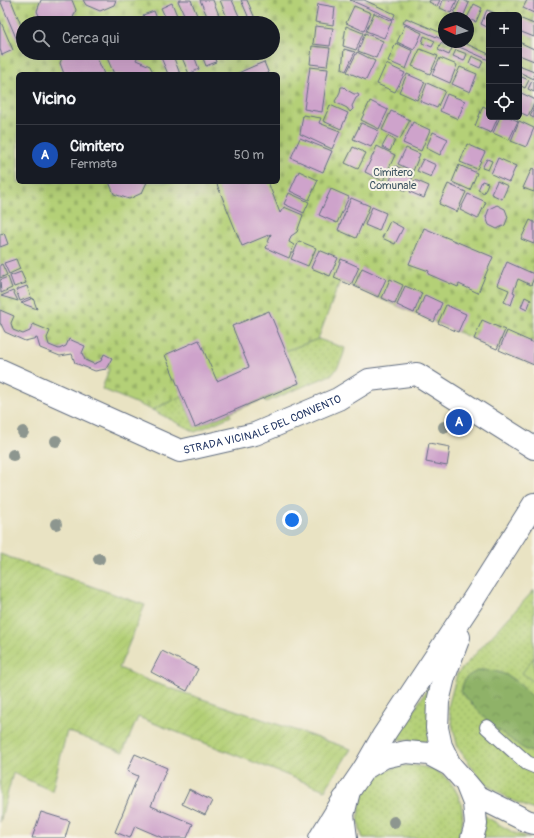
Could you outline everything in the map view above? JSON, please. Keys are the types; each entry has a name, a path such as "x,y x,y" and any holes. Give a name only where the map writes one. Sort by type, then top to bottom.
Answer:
{"street":[{"name":"STRADA VICINALE DEL CONVENTO","path":"0,370 180,451 255,434 338,400 369,380 417,374 534,448"},
{"path":"320,838 383,736 475,597 534,504"},
{"path":"475,597 444,677 438,702 437,728 442,746 450,765 477,796 527,822 534,823"},
{"path":"364,769 384,757 406,752 429,754 450,765"},
{"path":"466,783 474,802 476,824 472,838"},
{"path":"346,838 343,814 349,791"}],"lane":[{"path":"487,727 527,763 534,766"}],"green space":[{"name":"Cimitero Comunale","path":"0,0 534,0 534,365 340,281 318,339 285,351 299,383 264,399 195,427 182,396 152,410 102,389 109,369 0,325"},
{"path":"318,339 345,348 340,362 333,374 266,402 264,399 299,383 285,351"},
{"path":"182,396 195,427 230,413 231,416 195,432 152,410"},
{"path":"0,554 145,605 119,668 152,682 351,749 325,790 138,717 123,752 67,731 52,791 13,773 0,822"},
{"path":"534,590 534,810 509,799 483,782 458,748 448,707 457,674"},
{"path":"534,657 534,682 522,673"},
{"path":"480,670 495,671 507,675 534,698 534,752 528,751 521,747 490,724 461,692 466,678"},
{"path":"433,680 429,742 396,739"},
{"path":"409,765 436,771 451,783 460,800 462,809 463,819 459,838 363,838 359,827 359,816 360,805 364,795 377,778 386,771"},
{"path":"483,815 514,833 530,838 483,838"}],"building":[{"path":"0,0 11,0 17,16 16,16 16,38"},
{"path":"41,0 72,0 76,10 74,16 39,16 37,11"},
{"path":"83,0 116,0 114,5 100,11 86,5"},
{"path":"191,0 197,16 185,16 178,1"},
{"path":"200,0 213,0 219,16 207,16"},
{"path":"220,0 232,0 239,16 226,16"},
{"path":"241,0 247,0 254,16 248,16"},
{"path":"350,0 364,0 395,14 393,19"},
{"path":"430,0 440,0 437,6 429,2"},
{"path":"443,0 457,0 451,12 440,8"},
{"path":"460,0 469,3 465,12 454,12"},
{"path":"527,0 534,0 534,13 523,8"},
{"path":"172,3 177,16 165,16 161,8"},
{"path":"318,4 335,7 333,25 315,22"},
{"path":"474,4 482,8 476,22 474,21 474,12 470,12"},
{"path":"354,6 371,13 364,31 346,23"},
{"path":"154,11 156,16 144,16"},
{"path":"486,12 486,26 481,24"},
{"path":"374,13 392,21 384,38 366,31"},
{"path":"406,18 438,31 438,38 403,23"},
{"path":"522,19 534,24 534,37 522,32"},
{"path":"0,20 13,50 2,55 0,49"},
{"path":"405,25 422,33 414,50 397,42"},
{"path":"315,26 333,28 330,46 313,44"},
{"path":"346,26 363,33 356,50 343,46"},
{"path":"365,33 383,41 376,58 358,51"},
{"path":"424,36 435,41 432,47 422,43"},
{"path":"396,43 413,51 406,69 388,61"},
{"path":"522,43 534,49 534,61 522,56"},
{"path":"312,46 330,48 327,66 310,64"},
{"path":"474,47 486,53 486,59 462,48"},
{"path":"439,48 452,48 449,55 438,50"},
{"path":"344,49 355,52 346,71 342,69"},
{"path":"420,49 438,56 430,74 412,66"},
{"path":"456,50 467,54 464,61 453,56"},
{"path":"357,52 375,61 366,80 347,72"},
{"path":"472,56 483,61 480,68 469,63"},
{"path":"440,58 457,65 450,83 432,75"},
{"path":"61,60 98,60 103,72 63,72 60,63"},
{"path":"108,60 136,60 150,66 153,72 113,72"},
{"path":"162,60 175,60 179,72 167,72"},
{"path":"183,60 196,60 199,69 193,72 188,72"},
{"path":"204,60 215,60 216,62 206,66"},
{"path":"264,62 268,72 240,72"},
{"path":"386,64 405,73 395,92 377,84"},
{"path":"310,67 328,69 322,112 304,109"},
{"path":"460,67 477,74 470,92 452,84"},
{"path":"522,67 534,72 534,79 522,73"},
{"path":"407,74 425,82 417,100 399,92"},
{"path":"522,77 529,80 525,88 522,86"},
{"path":"532,81 534,82 534,92 528,89"},
{"path":"427,83 445,91 437,108 420,101"},
{"path":"341,87 344,87 354,94 358,94 359,96 356,98 352,106 353,109 350,112 347,108 336,103 335,101"},
{"path":"522,93 534,99 534,103 528,116 522,113"},
{"path":"447,94 465,101 458,119 440,111"},
{"path":"370,101 388,110 379,129 361,120"},
{"path":"330,105 348,113 341,129 323,121"},
{"path":"483,106 486,108 486,120 497,120 491,133 475,126"},
{"path":"534,107 534,118 530,116"},
{"path":"391,111 410,120 400,139 382,130"},
{"path":"303,115 321,118 319,123 340,131 332,149 300,134"},
{"path":"499,120 518,121 509,140 493,133"},
{"path":"519,121 534,128 526,147 511,141"},
{"path":"413,122 430,130 421,151 403,143"},
{"path":"361,123 379,131 371,147 353,139"},
{"path":"433,132 448,139 440,155 426,148"},
{"path":"388,136 395,140 390,151 382,147"},
{"path":"300,138 332,151 323,172 291,158"},
{"path":"467,144 485,152 477,169 460,162"},
{"path":"377,146 395,155 383,181 365,172"},
{"path":"353,147 366,153 358,169 345,163"},
{"path":"406,148 420,154 413,171 398,164"},
{"path":"498,158 516,166 509,182 491,174"},
{"path":"423,159 436,165 431,177 417,171"},
{"path":"487,159 492,161 488,170 482,168"},
{"path":"459,165 477,173 470,190 452,182"},
{"path":"396,166 414,175 406,191 389,183"},
{"path":"532,168 534,169 534,192 523,188"},
{"path":"299,171 318,180 309,200 290,191"},
{"path":"415,180 429,186 424,198 410,192"},
{"path":"482,181 488,183 484,193 478,190"},
{"path":"497,181 508,186 502,199 491,194"},
{"path":"110,184 146,184 142,193 129,199 114,194"},
{"path":"217,184 269,184 280,213 284,207 303,215 297,232 291,236 289,242 294,245 289,258 266,248 271,234 242,246"},
{"path":"448,184 466,192 457,212 439,204"},
{"path":"331,189 349,197 337,223 319,215"},
{"path":"289,193 309,202 304,213 284,204"},
{"path":"468,194 486,202 478,219 460,210"},
{"path":"351,198 370,206 356,238 338,230"},
{"path":"497,205 505,209 508,217 505,225 497,229 489,225 486,217 489,209"},
{"path":"372,207 386,213 379,231 365,225"},
{"path":"530,220 534,222 534,244 521,239"},
{"path":"390,221 403,228 395,244 382,238"},
{"path":"424,228 493,257 478,293 459,284 458,287 428,274 429,271 409,264"},
{"path":"4,233 8,244 0,247 0,234"},
{"path":"299,241 316,248 308,266 291,259"},
{"path":"319,250 338,258 330,276 311,268"},
{"path":"16,259 20,269 9,274 4,263"},
{"path":"341,259 359,267 351,285 334,278"},
{"path":"507,262 534,274 531,285 518,279 513,292 515,293 511,305 504,302 509,290 497,285"},
{"path":"2,264 7,275 0,278 0,265"},
{"path":"362,268 386,279 378,297 354,286"},
{"path":"21,272 26,283 14,287 10,276"},
{"path":"8,277 12,288 1,293 0,280"},
{"path":"390,279 403,285 395,304 382,298"},
{"path":"27,286 31,297 20,301 16,290"},
{"path":"405,286 422,293 414,313 397,305"},
{"path":"13,291 18,301 1,296"},
{"path":"425,295 442,303 434,322 417,314"},
{"path":"525,297 531,300 527,310 521,307"},
{"path":"33,298 37,309 21,303"},
{"path":"446,305 466,314 458,332 438,323"},
{"path":"0,310 14,316 11,323 13,330 23,334 30,331 33,324 50,331 47,338 49,345 59,349 66,346 69,339 85,346 82,353 85,360 94,364 101,361 104,354 112,358 106,369 95,371 75,363 72,354 60,356 40,348 37,338 25,341 5,332 0,324"},
{"path":"269,311 299,383 195,427 165,355 199,340 217,381 249,367 232,326"},
{"path":"482,320 505,330 497,349 474,339"},
{"path":"507,331 534,343 534,365 499,350"},
{"path":"429,443 450,447 447,466 426,462"},
{"path":"162,651 198,669 187,691 151,672"},
{"path":"135,754 167,768 151,806 193,824 187,838 163,838 135,826 130,838 115,832 138,776 127,771"},
{"path":"189,789 212,801 205,815 182,804"},
{"path":"41,812 70,821 65,838 32,838"}],"place":[{"name":"Cimitero","path":"459,422"}]}
